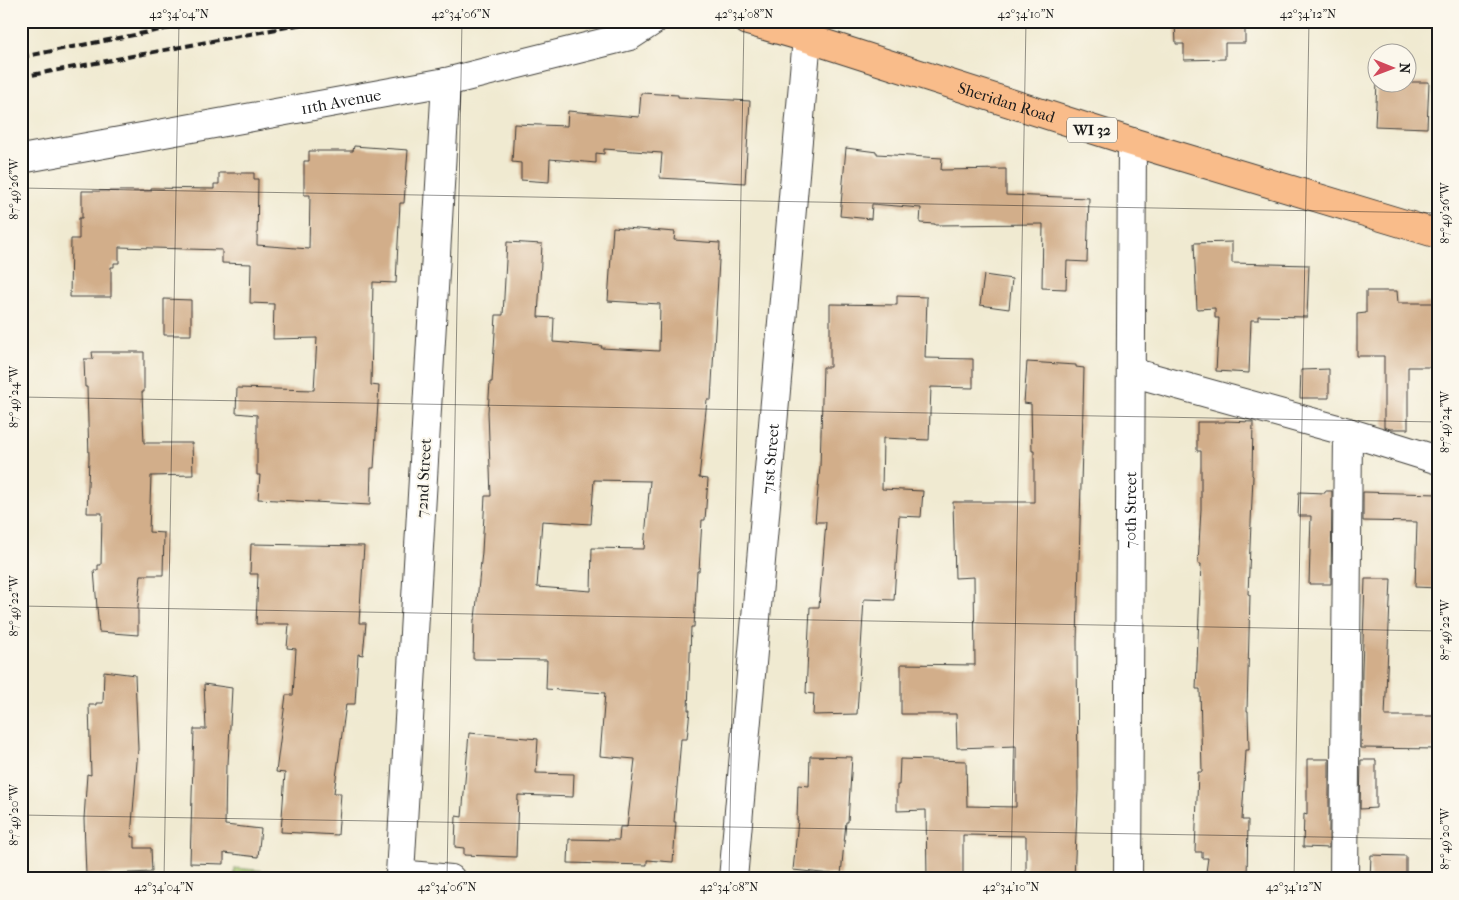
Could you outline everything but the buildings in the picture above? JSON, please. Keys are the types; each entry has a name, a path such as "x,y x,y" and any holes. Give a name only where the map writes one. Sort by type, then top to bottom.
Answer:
{"main road":[{"name":"Sheridan Road","path":"748,21 807,38 1132,142 1438,234"}],"street":[{"name":"11th Avenue","path":"21,159 446,82 630,36 653,21"},
{"name":"71st Street","path":"733,879 807,38"},
{"name":"72nd Street","path":"446,82 400,874 451,879"},
{"name":"70th Street","path":"1128,879 1132,142"},
{"path":"1131,372 1348,432 1438,460"},
{"path":"1344,879 1348,432"}],"green space":[{"path":"235,868 353,879 234,879"}],"railway":[{"path":"21,57 206,21"},
{"path":"21,77 319,21"}]}
